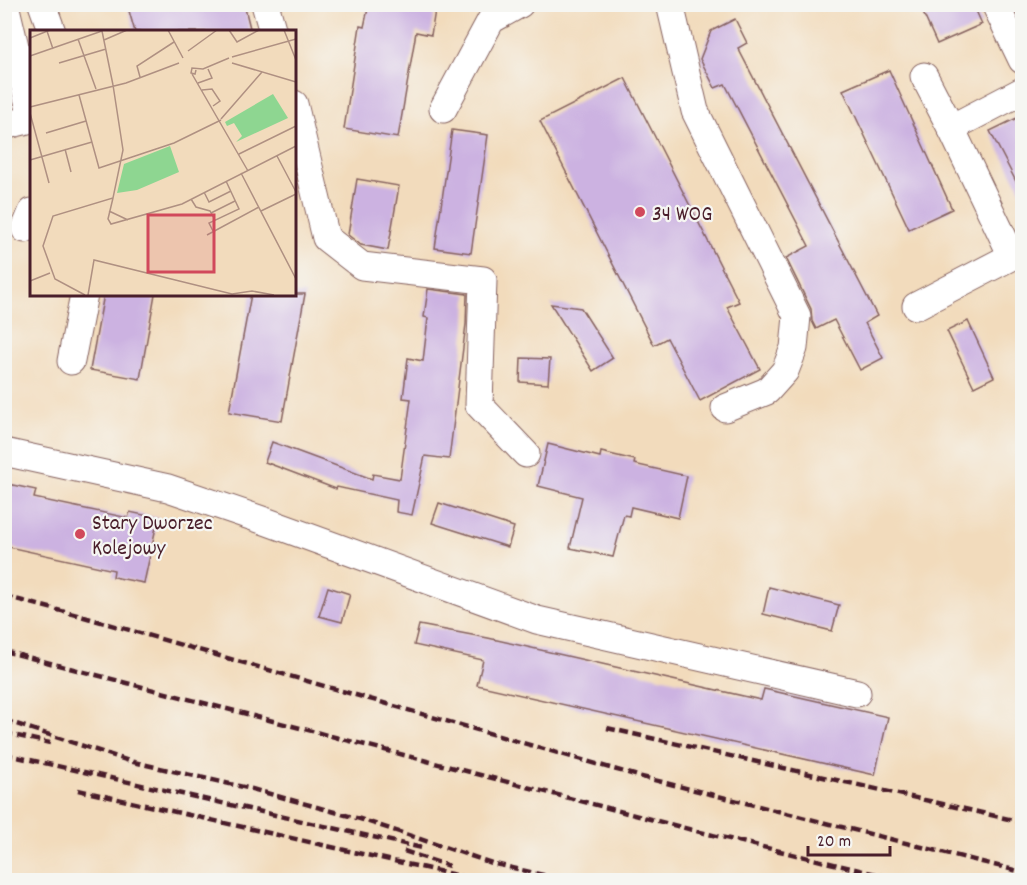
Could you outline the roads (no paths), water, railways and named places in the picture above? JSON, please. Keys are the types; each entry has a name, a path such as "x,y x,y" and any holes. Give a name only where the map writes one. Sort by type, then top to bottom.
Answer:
{"street":[{"path":"5,4 30,110"},
{"path":"42,4 51,30"},
{"path":"265,4 272,30"},
{"path":"443,109 490,12 520,4"},
{"path":"670,4 695,111 797,316 794,348 785,371 767,391 725,408"},
{"path":"995,4 1023,60"},
{"path":"916,306 1017,254 924,76"},
{"path":"951,128 1023,92"},
{"path":"296,112 326,238 362,266 483,280 479,405 526,454"},
{"path":"4,126 30,119"},
{"path":"71,361 84,296"},
{"path":"4,452 168,488 265,520 537,620 857,693"}],"railway":[{"path":"4,596 638,776 1022,872"},
{"path":"4,651 700,832 901,880"},
{"path":"4,720 129,761 252,789 360,819 495,864 566,880"},
{"path":"607,728 1022,822"},
{"path":"4,733 50,743"},
{"path":"4,754 422,848"},
{"path":"78,790 478,880"},
{"path":"404,851 449,866"}],"place":[{"name":"34 WOG","path":"640,212"},
{"name":"Stary Dworzec Kolejowy","path":"80,534"}]}
